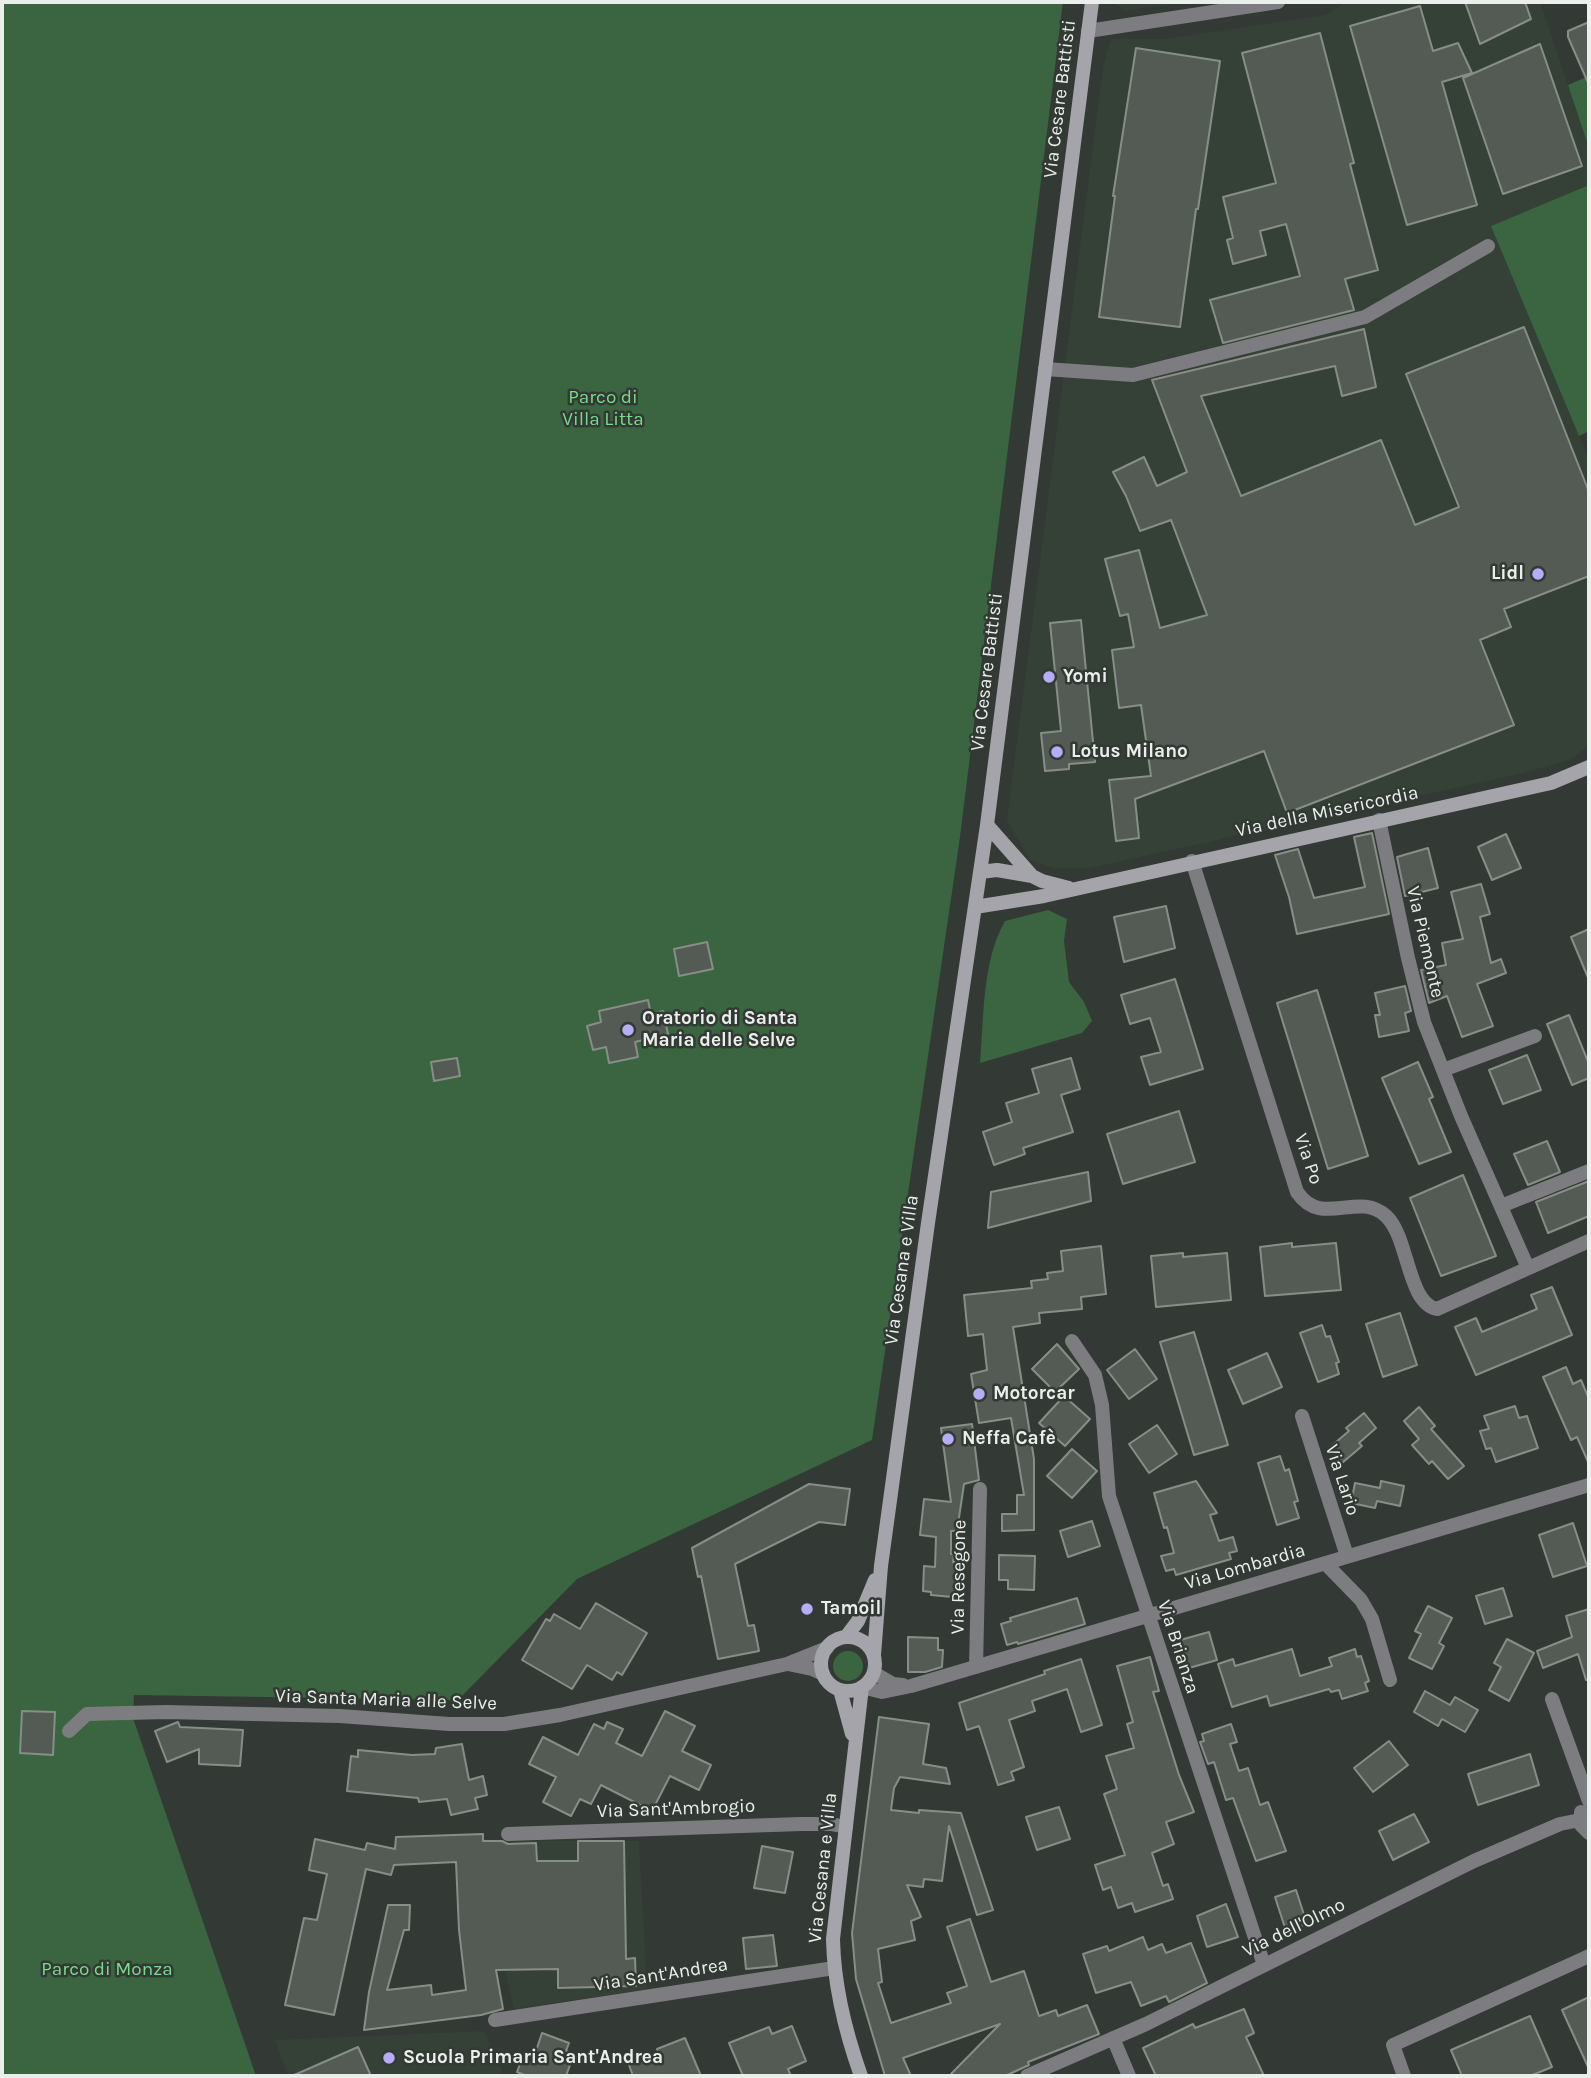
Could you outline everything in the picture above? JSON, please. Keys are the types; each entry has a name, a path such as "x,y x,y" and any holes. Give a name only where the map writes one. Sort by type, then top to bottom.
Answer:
{"main road":[{"name":"Via Cesare Battisti","path":"964,981 987,825 1092,2"},
{"name":"Via della Misericordia","path":"975,906 1011,902 1072,889 1551,783 1589,768"},
{"name":"Via della Misericordia","path":"987,825 1032,876"},
{"name":"Via della Misericordia","path":"979,872 997,870 1032,876 1072,889"},
{"name":"Via Cesana e Villa","path":"874,1655 881,1566 964,981"},
{"name":"Via Cesana e Villa","path":"846,1637 867,1601 881,1566"},
{"path":"846,1637 860,1640 874,1655 874,1673 862,1687 855,1690 840,1690 830,1684 821,1665 827,1648 835,1640 846,1637"},
{"name":"Via Cesana e Villa","path":"860,2076 845,2031 834,1968 833,1939 862,1687"},
{"name":"Via Cesana e Villa","path":"840,1690 855,1745"}],"street":[{"path":"1088,31 1278,2"},
{"path":"1045,369 1133,375 1365,317 1488,246"},
{"name":"Via Piemonte","path":"1379,820 1421,1009 1443,1070 1528,1268"},
{"name":"Via Po","path":"1192,861 1297,1192 1303,1202 1315,1209 1326,1210 1364,1206 1386,1216 1400,1239 1413,1281 1424,1302 1437,1309 1589,1241"},
{"path":"1443,1070 1535,1036"},
{"path":"1501,1206 1589,1171"},
{"name":"Via Brianza","path":"1072,1341 1095,1375 1102,1405 1109,1496 1264,1965"},
{"name":"Via Lario","path":"1301,1416 1347,1556"},
{"name":"Via Lombardia","path":"862,1687 882,1692 911,1686 1589,1485"},
{"name":"Via Resegone","path":"976,1667 980,1489"},
{"path":"1325,1563 1361,1600 1372,1619 1390,1680"},
{"name":"Via Santa Maria alle Selve","path":"69,1731 87,1714 166,1712 340,1716 449,1724 504,1724 560,1715 787,1664 827,1648"},
{"name":"Via Santa Maria alle Selve","path":"787,1664 823,1674"},
{"path":"874,1673 893,1684 911,1686"},
{"path":"1552,1699 1589,1802 1582,1810 1580,1819 1589,1833"},
{"name":"Via dell'Olmo","path":"1027,2076 1146,2024 1474,1861 1560,1824 1580,1819"},
{"name":"Via Sant'Ambrogio","path":"508,1834 831,1824 846,1827"},
{"path":"1404,2076 1393,2045 1589,1956"},
{"name":"Via Sant'Andrea","path":"495,2020 834,1968"},
{"path":"1113,2038 1129,2076"}],"shaded area":[{"path":"1117,2 1183,2 1125,11"},
{"path":"1345,2 1540,2 1589,148 1589,185 1492,226 1589,460 1589,745 1572,759 1524,773 1089,868 1054,868 1030,860 1007,820 1103,67 1111,39 1164,39 1326,15"},
{"path":"496,1841 639,1841 647,1989 514,2009 505,1970"},
{"name":"Scuola Primaria Sant'Andrea","path":"484,2031 504,2076 288,2076 275,2040"}],"green space":[{"name":"Parco di Villa Litta","path":"2,2 1063,2 960,837 872,1440 577,1579 458,1700 134,1695 133,1718 256,2076 2,2076"},
{"path":"1589,76 1589,148 1568,85"},
{"path":"1589,185 1589,431 1579,436 1491,226"},
{"path":"1048,910 1067,919 1064,941 1069,982 1084,1002 1092,1021 1082,1033 980,1063 985,990 997,937 1005,921"},
{"path":"848,1651 854,1652 862,1660 862,1672 854,1680 848,1681 842,1680 834,1672 833,1666 834,1660 842,1652"}],"building":[{"path":"1465,2 1525,2 1531,19 1480,44"},
{"path":"1420,6 1433,51 1458,43 1472,73 1442,82 1477,205 1407,225 1350,26"},
{"path":"1589,22 1589,85 1568,37 1568,31"},
{"path":"1320,33 1354,163 1350,164 1378,270 1345,279 1354,310 1223,343 1210,300 1300,276 1286,224 1260,231 1266,255 1233,264 1227,240 1233,238 1223,197 1276,183 1242,53"},
{"path":"1540,44 1582,166 1503,194 1463,78"},
{"path":"1136,48 1220,61 1180,327 1099,317 1113,196"},
{"path":"1524,327 1589,492 1589,576 1504,609 1511,627 1480,640 1514,725 1287,813 1264,751 1135,799 1139,838 1116,841 1109,780 1151,776 1141,705 1119,708 1112,650 1134,647 1128,614 1120,616 1105,559 1139,550 1160,628 1207,615 1171,520 1140,531 1113,472 1144,457 1157,486 1187,472 1152,380 1364,329 1376,387 1342,396 1335,366 1201,396 1241,496 1381,440 1415,525 1459,507 1406,374"},
{"path":"1081,620 1095,762 1069,764 1069,769 1045,771 1041,733 1061,731 1050,623"},
{"path":"1372,833 1389,914 1297,934 1289,897 1275,855 1298,849 1314,898 1365,887 1354,837"},
{"path":"1506,834 1521,868 1492,880 1478,847"},
{"path":"1428,848 1438,888 1405,896 1397,857"},
{"path":"1481,884 1490,914 1480,917 1491,963 1501,959 1506,973 1477,984 1493,1026 1462,1037 1447,996 1429,1003 1421,970 1446,965 1442,943 1463,939 1451,892"},
{"path":"1166,906 1175,948 1124,962 1114,917"},
{"path":"1589,929 1589,980 1571,937"},
{"path":"707,942 713,969 679,976 674,949"},
{"path":"1175,979 1203,1069 1150,1085 1141,1057 1161,1052 1150,1018 1130,1024 1121,995"},
{"path":"1405,986 1411,1011 1405,1013 1409,1031 1379,1037 1375,1015 1380,1015 1375,993"},
{"path":"1317,990 1368,1156 1328,1169 1277,1003"},
{"name":"Oratorio di Santa Maria delle Selve","path":"648,1000 651,1014 663,1011 668,1034 635,1042 638,1057 609,1063 606,1047 593,1050 587,1026 601,1022 599,1011"},
{"path":"1569,1015 1589,1064 1589,1078 1572,1085 1547,1024"},
{"path":"1527,1055 1541,1090 1503,1104 1489,1070"},
{"path":"457,1058 460,1076 434,1081 431,1062"},
{"path":"1071,1058 1080,1089 1061,1095 1073,1132 1023,1148 1025,1154 994,1165 983,1132 1012,1122 1006,1103 1039,1093 1032,1069"},
{"path":"1418,1062 1433,1097 1429,1099 1451,1152 1419,1164 1382,1078"},
{"path":"1179,1111 1195,1162 1123,1184 1107,1134"},
{"path":"1547,1141 1560,1172 1528,1185 1514,1154"},
{"path":"1088,1172 1091,1201 988,1228 991,1192"},
{"path":"1463,1175 1496,1256 1441,1276 1410,1198"},
{"path":"1589,1181 1589,1216 1548,1233 1536,1202"},
{"path":"1292,1243 1292,1247 1336,1243 1341,1290 1265,1296 1260,1247"},
{"path":"1101,1246 1106,1294 1081,1297 1082,1309 1039,1313 1040,1323 1013,1327 1034,1459 1034,1530 1002,1531 1002,1514 1017,1514 1017,1495 1024,1495 1011,1418 979,1423 971,1374 987,1370 983,1334 968,1336 964,1295 1032,1288 1031,1281 1048,1279 1047,1273 1063,1271 1061,1251"},
{"path":"1183,1253 1183,1257 1227,1253 1231,1300 1156,1307 1151,1256"},
{"path":"1552,1287 1572,1335 1476,1375 1455,1327 1476,1318 1482,1332 1537,1309 1531,1295"},
{"path":"1400,1313 1417,1365 1383,1377 1366,1324"},
{"path":"1322,1325 1326,1337 1330,1336 1339,1362 1336,1363 1339,1374 1318,1382 1300,1333"},
{"path":"1194,1332 1228,1445 1194,1455 1160,1342"},
{"path":"1057,1344 1079,1369 1055,1392 1032,1369"},
{"path":"1135,1349 1157,1379 1129,1399 1107,1370"},
{"path":"1267,1353 1282,1387 1243,1404 1228,1370"},
{"path":"1566,1367 1573,1384 1581,1380 1589,1399 1589,1464 1577,1437 1571,1440 1543,1377"},
{"path":"1064,1396 1090,1419 1065,1446 1039,1423"},
{"path":"1515,1406 1519,1418 1527,1416 1538,1448 1496,1462 1491,1448 1486,1449 1480,1431 1489,1429 1484,1416"},
{"path":"1419,1407 1435,1426 1431,1429 1464,1466 1448,1479 1432,1461 1429,1464 1412,1445 1419,1439 1404,1421"},
{"path":"1364,1413 1376,1428 1359,1443 1362,1446 1342,1463 1329,1448 1349,1431 1346,1428"},
{"path":"972,1424 979,1480 964,1484 957,1531 951,1531 951,1554 954,1554 953,1562 957,1562 956,1580 964,1580 963,1598 931,1595 931,1592 923,1591 924,1566 935,1567 936,1537 920,1535 924,1499 951,1502 941,1428"},
{"path":"1157,1425 1177,1454 1149,1473 1129,1444"},
{"path":"1072,1449 1097,1471 1072,1498 1047,1476"},
{"path":"1280,1456 1285,1471 1289,1469 1298,1501 1294,1502 1299,1518 1277,1525 1258,1463"},
{"path":"1196,1481 1217,1513 1210,1515 1219,1541 1233,1537 1237,1551 1229,1553 1231,1559 1176,1575 1174,1569 1166,1571 1161,1556 1174,1553 1154,1493"},
{"path":"1381,1481 1404,1486 1400,1506 1377,1501 1375,1508 1351,1503 1355,1483 1380,1488"},
{"path":"809,1484 850,1489 845,1525 819,1522 735,1564 748,1626 754,1625 759,1651 718,1659 701,1576 698,1577 692,1548"},
{"path":"1092,1521 1100,1546 1068,1557 1060,1531"},
{"path":"1573,1523 1587,1566 1553,1577 1539,1535"},
{"path":"999,1555 1035,1556 1034,1590 1008,1589 1008,1580 999,1580"},
{"path":"1503,1588 1512,1616 1485,1624 1476,1596"},
{"path":"1077,1598 1085,1624 1007,1645 1001,1624 1011,1621 1010,1618"},
{"path":"596,1603 647,1633 622,1675 617,1672 612,1680 587,1665 572,1689 522,1660 546,1619 550,1621 554,1614 580,1629"},
{"path":"1428,1606 1452,1618 1439,1643 1444,1646 1432,1669 1409,1658 1421,1634 1415,1631"},
{"path":"1589,1609 1589,1680 1586,1680 1578,1654 1543,1668 1537,1651 1572,1637 1566,1616"},
{"path":"1209,1632 1217,1660 1182,1670 1173,1642"},
{"path":"908,1637 938,1638 938,1650 943,1650 942,1667 925,1672 908,1672"},
{"path":"1507,1639 1534,1653 1509,1701 1489,1690 1501,1667 1494,1663"},
{"path":"1292,1649 1300,1676 1332,1666 1329,1658 1355,1649 1357,1657 1361,1656 1369,1681 1365,1683 1368,1691 1342,1699 1339,1690 1331,1692 1329,1689 1270,1706 1267,1696 1232,1707 1218,1664 1233,1659 1235,1666"},
{"path":"1150,1657 1159,1691 1153,1692 1179,1775 1194,1812 1166,1822 1174,1844 1152,1853 1163,1886 1168,1884 1173,1899 1135,1912 1132,1903 1118,1908 1111,1887 1103,1890 1095,1865 1125,1855 1104,1794 1117,1789 1106,1756 1134,1748 1127,1724 1133,1722 1117,1666"},
{"path":"1081,1659 1102,1725 1081,1732 1067,1689 1032,1701 1035,1711 1009,1720 1024,1767 1011,1772 1014,1780 998,1785 979,1726 967,1730 959,1703"},
{"path":"1425,1691 1450,1705 1455,1697 1478,1710 1465,1732 1442,1719 1438,1726 1414,1712"},
{"path":"22,1711 55,1712 53,1755 20,1753"},
{"path":"665,1711 695,1726 682,1751 711,1765 699,1790 670,1776 652,1811 601,1785 591,1804 580,1799 571,1816 543,1802 556,1777 529,1764 543,1737 578,1755 594,1724 604,1729 607,1722 623,1729 616,1743 642,1756"},
{"path":"879,1717 929,1724 923,1764 946,1768 950,1784 900,1777 894,1788 891,1810 961,1813 993,1910 977,1915 949,1826 942,1881 924,1879 923,1887 907,1885 921,1917 911,1921 915,1940 878,1949 882,1982 878,1983 891,2023 951,2003 947,1993 967,1986 947,1927 970,1919 991,1982 1024,1971 1039,2016 1056,2010 1058,2016 1087,2005 1099,2034 1028,2062 1029,2065 1005,2076 949,2076 1000,2024 903,2058 911,2076 885,2076 856,1979 852,1933"},
{"path":"178,1722 180,1727 243,1730 240,1766 199,1764 199,1749 167,1762 155,1731"},
{"path":"1231,1724 1237,1742 1230,1744 1239,1771 1248,1768 1260,1805 1268,1802 1286,1851 1256,1861 1233,1798 1226,1800 1214,1762 1208,1764 1200,1742 1204,1741 1202,1734"},
{"path":"1389,1741 1408,1765 1373,1792 1354,1768"},
{"path":"462,1744 469,1780 483,1776 487,1795 475,1798 478,1809 451,1815 447,1799 419,1802 418,1798 347,1791 351,1756 358,1757 358,1750 412,1755 435,1754 436,1748"},
{"path":"1530,1754 1539,1785 1478,1805 1468,1774"},
{"path":"1059,1807 1070,1839 1037,1850 1026,1817"},
{"path":"1414,1814 1429,1842 1393,1860 1379,1831"},
{"path":"483,1834 483,1841 536,1843 537,1861 578,1861 578,1841 624,1841 626,1959 635,1958 636,1986 558,1988 558,1969 496,1970 503,2009 481,2015 364,2030 369,1992 388,1905 410,1905 409,1930 404,1930 387,1990 431,1985 432,1995 466,1990 459,1930 456,1862 394,1865 391,1875 366,1869 334,2015 285,2005 304,1918 317,1920 327,1874 309,1870 315,1839 365,1850 367,1843 395,1849 396,1837"},
{"path":"762,1846 793,1852 785,1893 754,1888"},
{"path":"1296,1890 1307,1924 1286,1931 1275,1897"},
{"path":"1226,1904 1238,1937 1207,1947 1197,1916"},
{"path":"773,1935 777,1966 746,1969 743,1938"},
{"path":"1143,1937 1148,1950 1162,1944 1166,1953 1191,1943 1207,1983 1169,2002 1166,1996 1141,2006 1131,1982 1096,1993 1083,1954 1107,1946 1109,1951"},
{"path":"1589,1997 1589,2069 1562,2010"},
{"path":"1244,2009 1254,2033 1246,2037 1264,2076 1156,2076 1143,2048 1193,2024 1195,2028"},
{"path":"1530,2016 1552,2067 1530,2076 1462,2076 1451,2050"},
{"path":"792,2026 806,2061 788,2069 791,2076 743,2076 729,2043 769,2027 772,2034"},
{"path":"542,2033 569,2043 566,2051 574,2054 566,2076 527,2076 517,2072 522,2059 532,2063"},
{"path":"685,2038 701,2076 633,2076 629,2065 658,2053 657,2049"},
{"path":"358,2047 371,2076 292,2076"}],"place":[{"name":"Lidl","path":"1538,574"},
{"name":"Yomi","path":"1049,677"},
{"name":"Lotus Milano","path":"1057,752"},
{"name":"Oratorio di Santa Maria delle Selve","path":"628,1030"},
{"name":"Motorcar","path":"979,1394"},
{"name":"Neffa Cafè","path":"948,1439"},
{"name":"Tamoil","path":"807,1609"},
{"name":"Scuola Primaria Sant'Andrea","path":"389,2058"}],"park label":[{"name":"Parco di Monza","path":"107,1970"}]}
